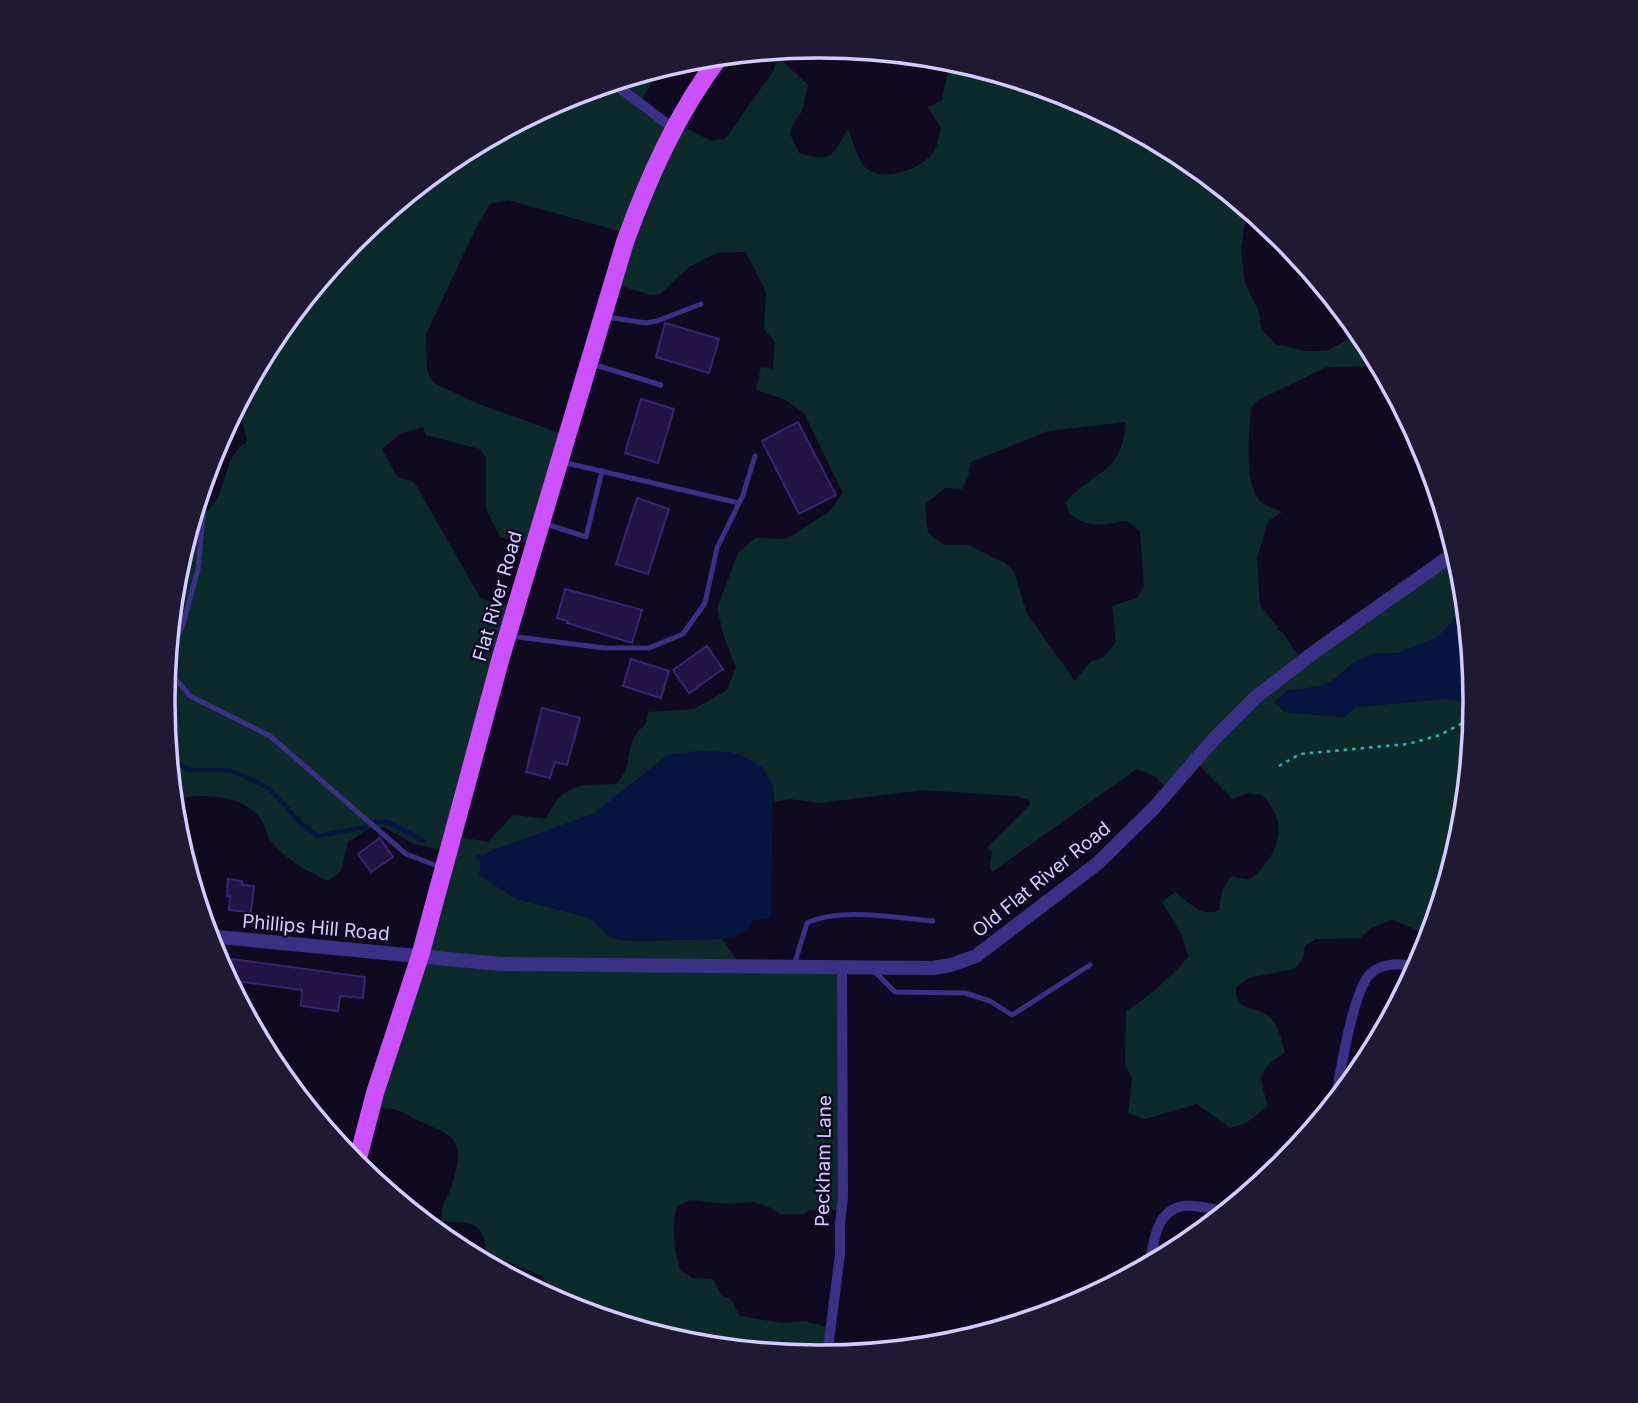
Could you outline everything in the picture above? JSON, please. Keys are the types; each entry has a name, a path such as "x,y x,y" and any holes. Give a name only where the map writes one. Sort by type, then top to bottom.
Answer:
{"main road":[{"name":"Flat River Road","path":"360,1152 375,1093 420,956 507,636 640,199 674,129 712,67"}],"street":[{"path":"621,89 674,129"},
{"name":"Old Flat River Road","path":"420,956 501,964 933,968 976,956 1098,863 1154,808 1214,739 1256,697 1317,650 1446,559"},
{"name":"Phillips Hill Road","path":"220,937 420,956"},
{"path":"1338,1081 1343,1052 1361,986 1371,972 1381,967 1406,965"},
{"name":"Peckham Lane","path":"829,1345 840,1254 843,1197 842,966"},
{"path":"1152,1252 1159,1225 1171,1209 1185,1205 1214,1209"}],"lane":[{"path":"604,316 646,323 701,304"},
{"path":"589,363 661,385"},
{"path":"507,636 604,648 649,648 683,635 705,603 717,548 739,503 755,456"},
{"path":"559,462 739,503"},
{"path":"541,522 586,537 602,471"},
{"path":"180,633 198,569 203,514"},
{"path":"176,679 191,696 271,736 406,854 443,869"},
{"path":"794,965 807,923 820,917 866,915 933,921"},
{"path":"869,967 895,992 965,993 990,1001 1012,1015 1090,965"}],"path":[{"path":"1279,766 1300,754 1408,744 1440,736 1462,724"}],"green space":[{"path":"782,61 808,85 802,111 790,134 799,153 819,157 830,155 848,129 858,156 867,169 874,173 893,174 914,168 930,157 938,142 941,128 928,107 942,100 948,71 1026,92 1104,124 1141,144 1177,166 1245,220 1241,251 1245,283 1258,310 1262,330 1275,344 1306,351 1326,351 1350,339 1368,366 1327,367 1258,400 1251,407 1248,457 1255,494 1261,502 1282,512 1268,521 1257,558 1260,605 1302,661 1446,560 1457,615 1438,637 1398,653 1376,653 1353,663 1322,686 1286,691 1284,712 1344,717 1356,707 1444,699 1462,701 1457,786 1450,827 1441,868 1420,931 1392,920 1371,928 1360,938 1316,939 1305,946 1303,959 1295,969 1251,977 1236,987 1242,1005 1270,1017 1285,1052 1262,1074 1262,1086 1268,1106 1246,1123 1230,1128 1197,1104 1145,1119 1128,1113 1132,1078 1125,1065 1126,1011 1160,985 1188,956 1182,935 1162,902 1175,892 1201,910 1219,910 1222,890 1231,876 1248,879 1256,875 1271,855 1278,838 1274,811 1262,795 1248,793 1233,799 1198,764 1170,791 1154,776 1137,769 992,872 992,852 987,848 1030,805 1029,800 1015,796 924,790 819,803 790,799 774,802 773,786 668,755 595,813 489,852 481,858 514,898 590,918 611,938 632,941 722,939 740,964 844,968 841,1210 779,1214 754,1202 728,1204 690,1200 677,1207 674,1223 675,1248 681,1271 693,1278 713,1279 722,1296 731,1299 740,1316 782,1323 804,1321 830,1328 828,1345 777,1344 693,1333 612,1311 546,1284 542,1276 487,1253 483,1236 475,1226 442,1221 443,1206 458,1161 458,1152 452,1138 402,1112 377,1108 448,851 414,844 384,827 371,827 348,842 341,871 328,881 283,854 271,841 259,817 241,803 219,797 183,798 175,702 181,617 188,576 204,513 214,504 232,459 238,449 247,442 242,418 284,344 308,310 364,246 427,191 461,166 534,124 612,92 653,80 642,99 642,105 711,141 726,138 777,62","holes":["508,200 629,234 615,284 651,295 660,294 689,267 717,253 746,252 766,292 764,329 775,342 773,369 761,367 756,390 784,399 804,413 843,493 829,512 786,539 755,538 738,553 717,608 724,637 736,667 727,690 694,709 648,712 645,724 632,742 627,766 616,784 574,788 560,798 546,819 513,815 488,842 454,836 516,607 481,599 417,487 412,481 397,477 382,449 400,434 423,427 426,435 480,449 486,458 486,509 500,537 535,545 565,435 476,403 434,383 427,371 426,334 490,204","1126,422 1123,440 1113,462 1066,502 1068,512 1089,524 1127,521 1140,531 1144,586 1137,598 1112,606 1116,642 1104,657 1090,662 1075,681 1027,614 1014,572 1005,563 968,545 944,545 928,533 925,504 945,488 962,489 971,462 1048,431"]}],"water":[{"path":"1457,615 1463,702 1444,699 1356,707 1344,717 1284,712 1274,702 1286,691 1322,686 1353,663 1376,653 1398,653 1438,637"},
{"path":"697,751 731,752 745,757 762,767 773,786 771,914 768,918 754,920 747,931 738,934 736,938 632,941 611,938 590,918 514,898 479,875 481,858 489,852 595,813 668,755"}],"building":[{"path":"665,323 719,339 709,373 656,357"},
{"path":"641,399 674,409 658,463 625,453"},
{"path":"798,422 836,495 799,514 762,441"},
{"path":"637,498 669,509 648,574 616,564"},
{"path":"565,589 642,610 632,643 557,618"},
{"path":"707,646 723,669 689,693 673,670"},
{"path":"631,659 669,671 661,698 623,686"},
{"path":"542,708 580,718 567,765 555,762 550,778 526,772"},
{"path":"380,838 393,857 371,872 358,854"},
{"path":"228,879 242,881 242,885 254,886 251,912 229,910"},
{"path":"232,959 365,977 363,998 340,996 338,1011 301,1006 302,990 240,981 231,964"}],"waterway":[{"path":"179,764 188,770 230,770 269,788 301,823 318,836 365,827"},
{"path":"376,822 388,822 424,841"},
{"path":"477,857 481,858"}]}
